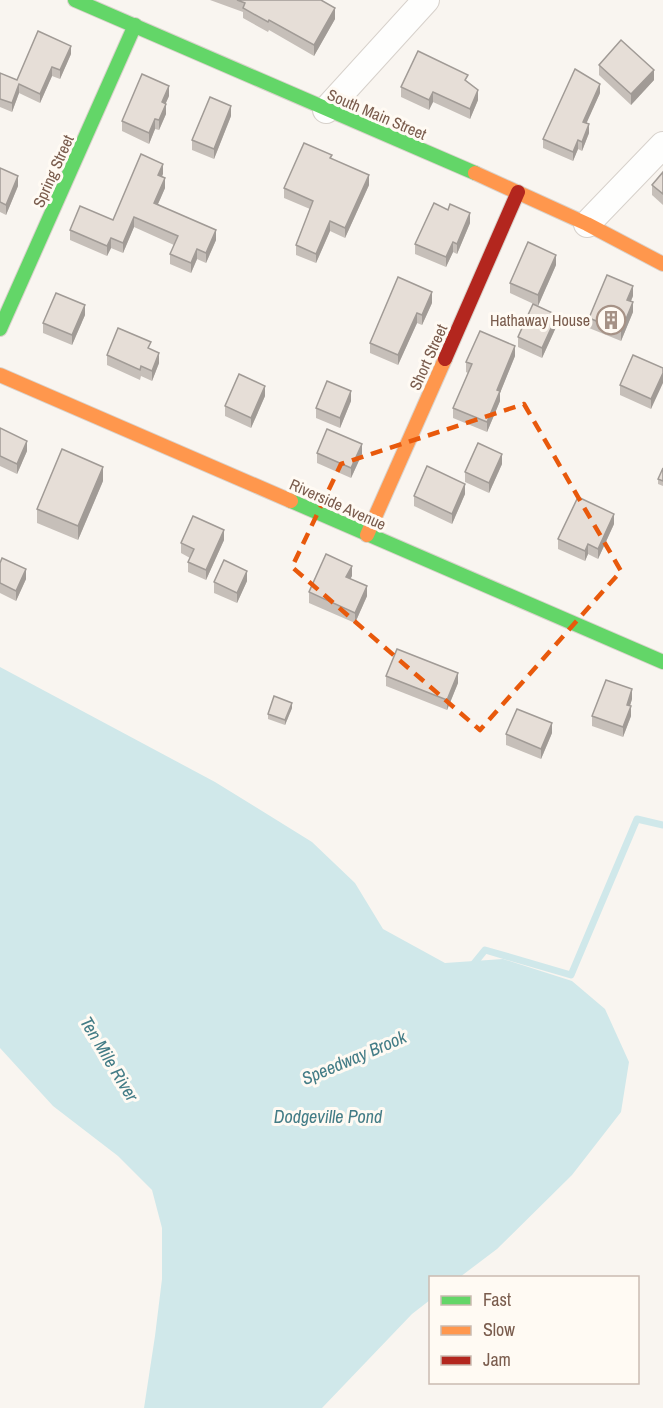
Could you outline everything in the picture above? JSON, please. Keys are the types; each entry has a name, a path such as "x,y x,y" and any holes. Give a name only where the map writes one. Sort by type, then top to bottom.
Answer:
{"street":[{"name":"South Main Street","path":"75,0 518,192 587,224 663,264"},
{"path":"326,110 426,0"},
{"name":"Spring Street","path":"0,329 135,25"},
{"path":"587,224 663,145"},
{"name":"Short Street","path":"367,535 518,192"},
{"name":"Riverside Avenue","path":"0,375 663,662"}],"highlighted area":[{"path":"524,404 621,571 480,730 292,567 341,464"}],"water":[{"name":"Dodgeville Pond","path":"0,667 215,782 312,842 355,883 383,929 445,963 503,959 572,981 605,1009 629,1062 621,1112 572,1175 497,1249 461,1276 429,1276 429,1301 412,1314 322,1408 144,1408 162,1279 162,1228 152,1190 118,1156 53,1106 0,1048"}],"building":[{"path":"237,0 321,0 335,8 314,45 243,8 245,3"},
{"path":"38,31 71,46 60,70 52,67 40,94 19,84 12,103 0,99 0,73 17,80"},
{"path":"621,40 654,70 631,94 599,65"},
{"path":"418,51 468,75 465,80 478,90 470,109 433,92 429,100 401,87"},
{"path":"575,69 600,84 583,122 589,124 582,142 578,140 573,152 543,139"},
{"path":"142,74 169,86 162,102 166,104 159,120 155,119 149,133 122,121"},
{"path":"210,97 231,106 214,149 192,140"},
{"path":"304,143 332,155 330,158 369,175 345,228 330,221 316,254 296,245 313,201 284,188"},
{"path":"141,154 163,164 158,175 165,178 154,203 216,230 206,253 197,249 191,263 170,254 178,236 134,217 123,243 111,238 107,246 70,230 80,206 113,220"},
{"path":"0,168 18,176 6,205 0,202"},
{"path":"663,172 663,194 652,185"},
{"path":"434,203 448,210 450,204 470,213 457,244 453,242 446,257 415,244"},
{"path":"528,242 556,255 538,295 510,283"},
{"name":"Hathaway House","path":"607,275 633,286 627,300 633,302 621,331 589,318"},
{"path":"398,277 432,292 422,315 417,313 398,355 370,343"},
{"path":"56,293 85,305 72,335 43,323"},
{"path":"533,304 557,315 542,348 518,337"},
{"path":"118,328 151,342 148,348 159,353 152,371 141,366 140,370 107,355"},
{"path":"480,331 515,346 487,422 453,408 472,364 466,362"},
{"path":"633,355 663,368 663,373 651,399 620,385"},
{"path":"239,374 265,386 251,418 225,406"},
{"path":"327,381 351,391 340,418 316,408"},
{"path":"0,428 27,441 17,464 0,456"},
{"path":"327,429 362,444 351,468 317,453"},
{"path":"478,443 502,454 489,483 465,472"},
{"path":"62,449 103,467 78,526 37,509"},
{"path":"427,466 465,484 452,514 414,496"},
{"path":"663,468 663,481 658,479"},
{"path":"578,497 614,514 598,549 588,544 585,551 558,539"},
{"path":"193,516 224,530 206,570 188,562 194,549 181,543"},
{"path":"326,554 352,566 346,577 367,586 355,613 309,592"},
{"path":"2,558 26,569 16,591 0,583"},
{"path":"224,560 247,571 237,593 214,582"},
{"path":"397,649 458,673 447,700 386,676"},
{"path":"606,680 632,689 627,705 631,706 623,727 592,716"},
{"path":"274,696 292,703 285,720 268,714"},
{"path":"517,709 552,723 541,749 506,734"}],"waterway":[{"name":"Speedway Brook","path":"472,966 485,950 571,975 637,819 663,825"}],"traffic: fast":[{"path":"75,0 475,173"},
{"path":"0,329 135,25"},
{"path":"291,501 663,662"}],"traffic: slow":[{"path":"475,173 587,224 663,264"},
{"path":"367,535 445,359"},
{"path":"0,375 291,501"}],"traffic: jam":[{"path":"445,359 518,192"}],"place":[{"name":"Hathaway House","path":"611,320"}],"water label":[{"name":"Ten Mile River","path":"109,1059"}]}
